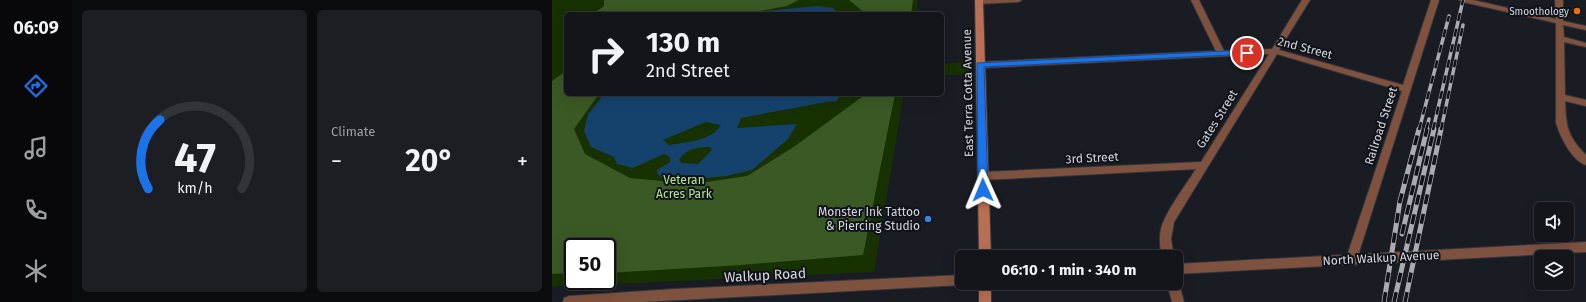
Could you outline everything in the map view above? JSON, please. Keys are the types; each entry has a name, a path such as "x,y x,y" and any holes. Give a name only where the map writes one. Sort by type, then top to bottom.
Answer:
{"main road":[{"name":"East Terra Cotta Avenue","path":"979,1 985,250"},
{"path":"985,290 985,302"}],"street":[{"path":"979,1 1018,0"},
{"path":"1195,0 1221,54"},
{"name":"Gates Street","path":"1167,250 1165,237 1169,221 1306,0"},
{"name":"Railroad Street","path":"1352,259 1435,0"},
{"path":"1463,0 1586,28"},
{"path":"1559,0 1561,123 1564,135 1570,144 1586,161"},
{"path":"1560,39 1586,45"},
{"name":"2nd Street","path":"980,65 1274,51 1406,89"},
{"path":"1561,96 1586,103"},
{"name":"3rd Street","path":"983,176 1203,165"},
{"name":"North Walkup Avenue","path":"1183,268 1586,247"},
{"name":"Walkup Road","path":"569,302 674,298 955,280"},
{"path":"1175,290 1178,302"}],"green space":[{"name":"Veteran Acres Park","path":"552,0 918,0 916,12 564,12 564,96 904,96 874,272 616,284 616,238 564,238 564,286 552,287"},
{"path":"604,0 799,0 787,6 755,12 596,12 604,6"},
{"path":"849,0 913,0 911,12 864,12"},
{"path":"971,61 971,73 944,76 944,64"},
{"path":"564,72 564,96 598,96 574,129 585,154 630,178 693,184 747,176 795,146 863,96 895,96 863,255 741,265 616,272 616,238 564,238 564,273 552,274 552,81"}],"water":[{"path":"817,6 833,8 836,12 753,12"},
{"path":"602,96 840,96 837,101 741,118 737,128 797,124 788,139 752,170 727,176 681,180 662,178 657,173 657,170 670,162 670,157 664,154 633,168 617,164 614,157 591,147 584,131 588,114","holes":["706,122 721,125 717,130 705,138 691,142 669,145 663,140","710,147 712,150 698,164 682,163 679,160 690,150"]}],"railway":[{"path":"1433,130 1463,0"},
{"path":"1419,130 1449,16"},
{"path":"1441,130 1463,25"},
{"path":"1426,130 1429,119"},
{"path":"1384,302 1400,201 1419,129"},
{"path":"1402,234 1427,129"},
{"path":"1394,302 1434,129"},
{"path":"1405,302 1441,129"}],"place":[{"name":"Smoothology","path":"1577,11"},
{"name":"Monster Ink Tattoo & Piercing Studio","path":"928,219"}],"route":[{"path":"983,190 980,65 1247,53"}]}
